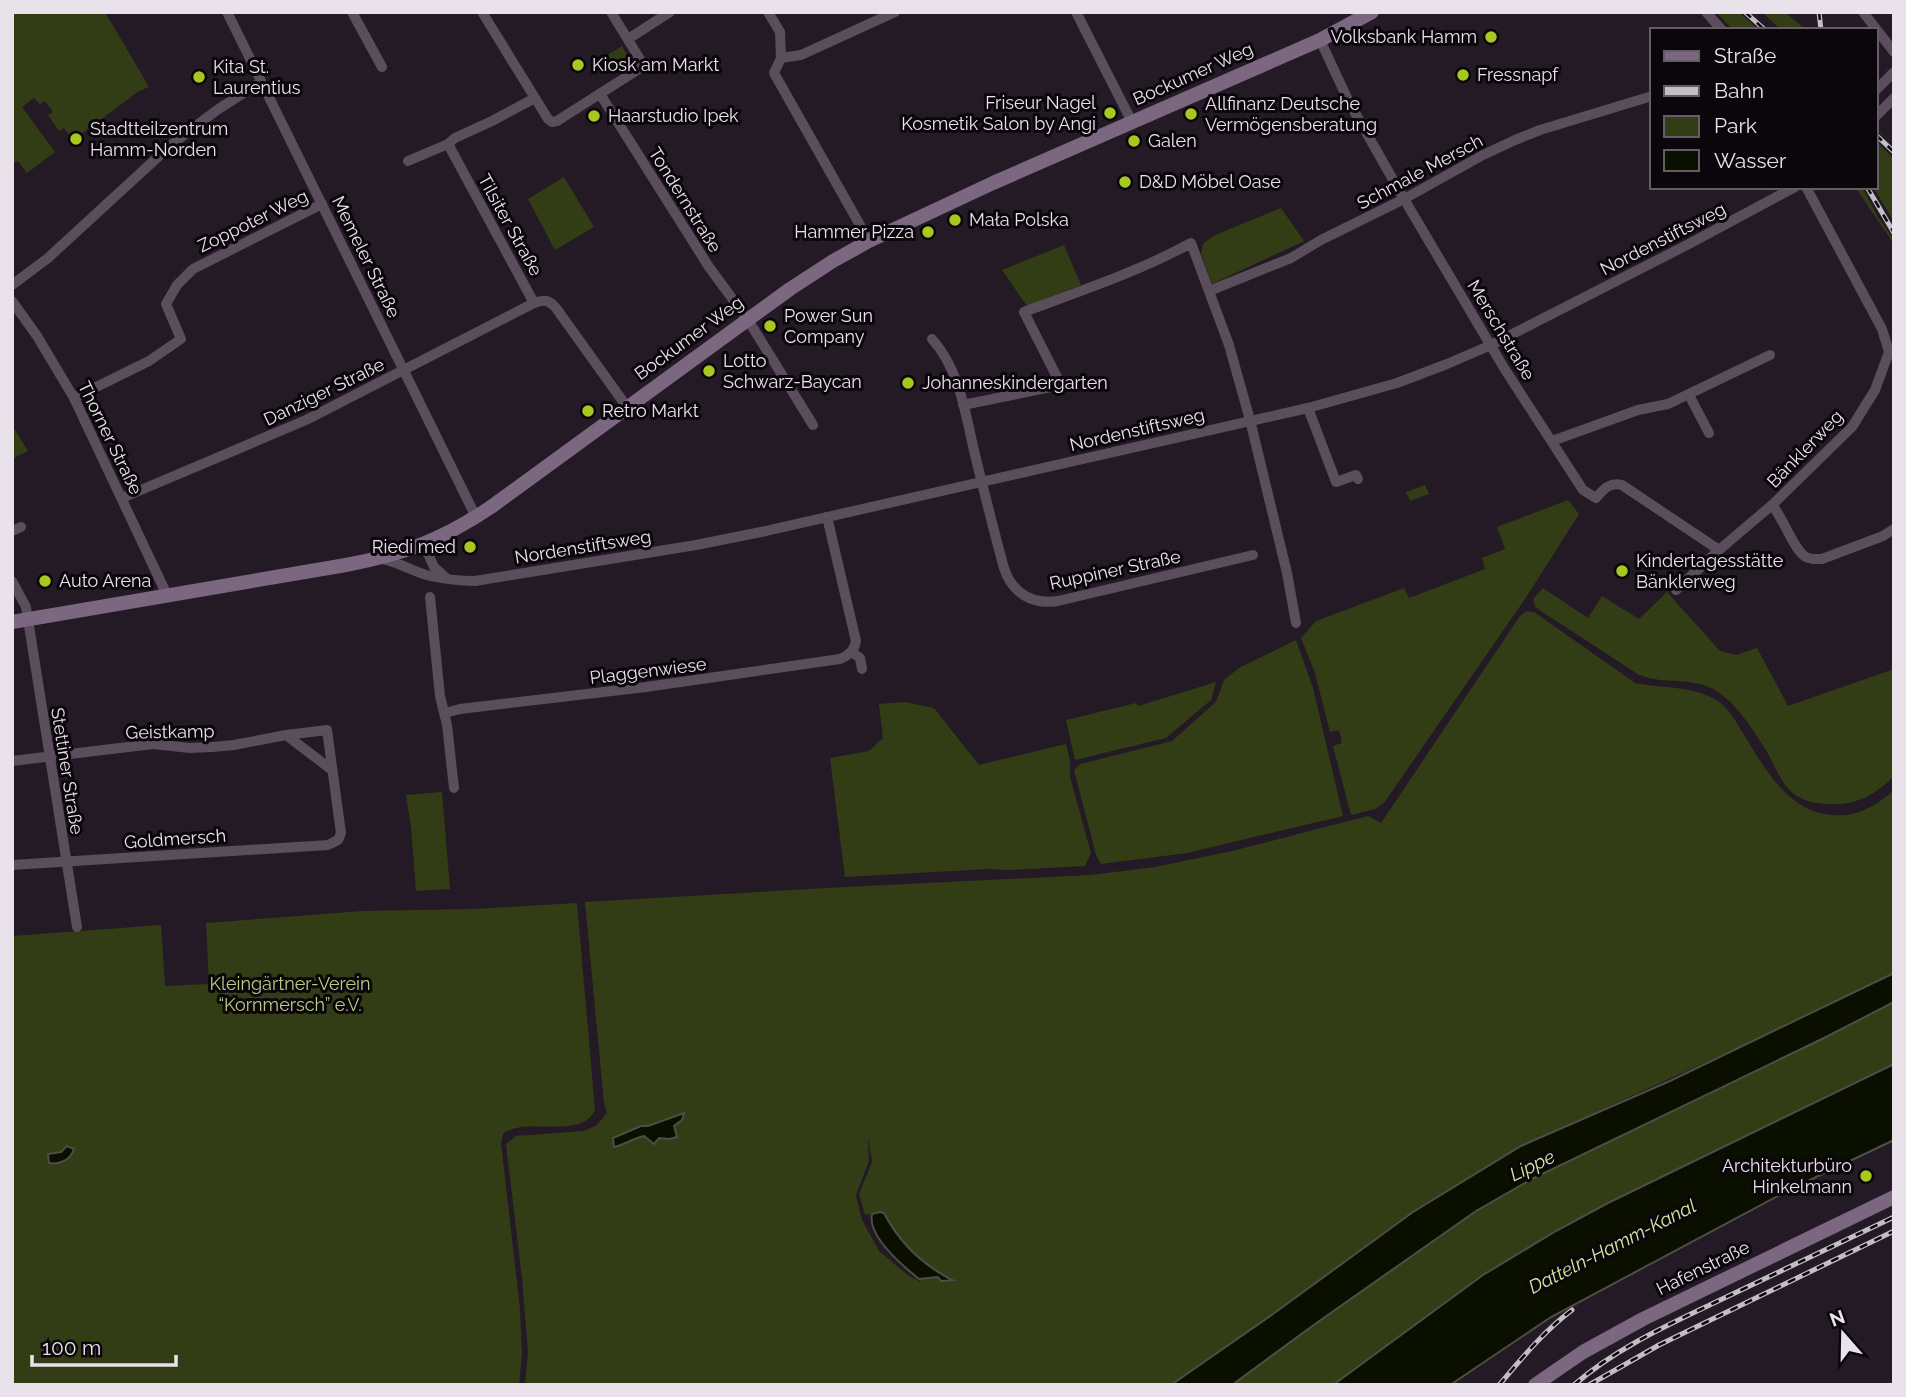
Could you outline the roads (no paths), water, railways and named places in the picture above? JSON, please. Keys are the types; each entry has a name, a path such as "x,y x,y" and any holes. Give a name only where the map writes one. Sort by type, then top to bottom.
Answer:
{"main road":[{"name":"Bockumer Weg","path":"12,622 380,559 424,545 476,517 800,282 869,241 1320,40 1373,12"},
{"name":"Hafenstraße","path":"1535,1385 1583,1352 1643,1318 1894,1197"}],"street":[{"name":"Memeler Straße","path":"226,12 476,517"},
{"path":"352,12 382,67"},
{"path":"482,12 552,122 642,67 611,12"},
{"path":"628,39 670,12"},
{"path":"768,12 780,32 781,58 774,73 869,241"},
{"path":"781,58 801,55 895,12"},
{"path":"1076,12 1132,122"},
{"path":"1706,12 1720,28"},
{"path":"1863,12 1875,28"},
{"path":"1878,31 1894,52"},
{"name":"Merschstraße","path":"1320,40 1350,104 1405,199 1504,368 1583,490 1595,498 1610,484 1622,485 1719,550"},
{"path":"1878,88 1894,72"},
{"path":"12,285 65,243 171,145 217,110 261,82"},
{"name":"Tondernstraße","path":"600,94 709,267 748,320 813,425"},
{"name":"Schmale Mersch","path":"1209,291 1291,258 1515,140 1650,97"},
{"path":"408,161 448,144 535,98"},
{"path":"1878,114 1894,98"},
{"name":"Tilsiter Straße","path":"448,144 534,303 544,300 556,308 626,407"},
{"name":"Nordenstiftsweg","path":"380,559 428,575 459,581 522,574 696,545 1308,408 1397,383 1492,345 1791,189"},
{"name":"Bänklerweg","path":"1676,590 1772,505 1852,427 1875,390 1891,353 1807,189"},
{"name":"Zoppoter Weg","path":"74,398 149,361 181,340 166,304 177,285 193,268 323,204"},
{"path":"963,405 1061,385 1024,312 1138,269 1191,243 1229,345 1250,420 1287,573 1296,623"},
{"name":"Thorner Straße","path":"12,301 37,336 74,398 167,595"},
{"name":"Danziger Straße","path":"122,498 306,420 534,303"},
{"name":"Ruppiner Straße","path":"932,339 941,348 948,362 963,405 1007,578 1018,592 1032,600 1058,601 1252,555"},
{"path":"1552,442 1638,410 1661,407 1770,355"},
{"path":"1689,395 1709,433"},
{"path":"1308,408 1336,482 1356,475 1358,479"},
{"path":"1772,505 1782,517 1800,551 1813,560 1834,555 1894,529"},
{"path":"827,517 856,641 852,652 860,658 862,669"},
{"path":"424,545 434,567 446,578"},
{"name":"Stettiner Straße","path":"12,581 26,607 77,927"},
{"path":"430,597 440,696 445,713 454,788"},
{"name":"Plaggenwiese","path":"445,713 800,666 840,659 852,652"},
{"name":"Geistkamp","path":"12,761 153,744 190,748 234,745 327,730 341,833 338,840"},
{"path":"286,735 332,770"},
{"name":"Goldmersch","path":"12,865 328,845 338,840"}],"water":[{"name":"Lippe","path":"1894,973 1894,1002 1532,1179 1476,1211 1232,1385 1171,1385 1413,1212 1521,1146 1670,1081"},
{"name":"Datteln-Hamm-Kanal","path":"1894,1064 1894,1140 1791,1189 1551,1317 1450,1385 1333,1385 1483,1275 1556,1231"},
{"path":"684,1113 682,1120 674,1126 677,1137 659,1138 654,1144 644,1136 614,1147 613,1138"},
{"path":"67,1146 74,1149 67,1159 49,1163 48,1154 61,1152"},
{"path":"884,1213 913,1252 952,1280 941,1281 938,1277 919,1279 896,1259 875,1232 872,1214"}],"railway":[{"path":"1745,12 1763,28"},
{"path":"1819,12 1821,28"},
{"path":"1878,137 1894,152"},
{"path":"1868,189 1894,233"},
{"path":"1574,1385 1625,1348 1662,1328 1894,1217"},
{"path":"1589,1385 1659,1345 1894,1231"},
{"path":"1499,1385 1542,1336 1572,1310"}],"place":[{"name":"Volksbank Hamm","path":"1491,37"},
{"name":"Kiosk am Markt","path":"578,65"},
{"name":"Fressnapf","path":"1463,75"},
{"name":"Kita St. Laurentius","path":"199,77"},
{"name":"Friseur Nagel Kosmetik Salon by Angi","path":"1110,113"},
{"name":"Allfinanz Deutsche Vermögensberatung","path":"1191,114"},
{"name":"Haarstudio Ipek","path":"594,116"},
{"name":"Stadtteilzentrum Hamm-Norden","path":"76,139"},
{"name":"Galen","path":"1134,141"},
{"name":"D&D Möbel Oase","path":"1125,182"},
{"name":"Mała Polska","path":"955,220"},
{"name":"Hammer Pizza","path":"928,232"},
{"name":"Power Sun Company","path":"770,326"},
{"name":"Lotto Schwarz-Baycan","path":"709,371"},
{"name":"Johanneskindergarten","path":"908,383"},
{"name":"Retro Markt","path":"588,411"},
{"name":"Riedi med","path":"470,547"},
{"name":"Kindertagesstätte Bänklerweg","path":"1622,571"},
{"name":"Auto Arena","path":"45,581"},
{"name":"Architekturbüro Hinkelmann","path":"1866,1176"}],"park label":[{"name":"Kleingärtner-Verein “Kornmersch” e.V.","path":"290,994"}]}
